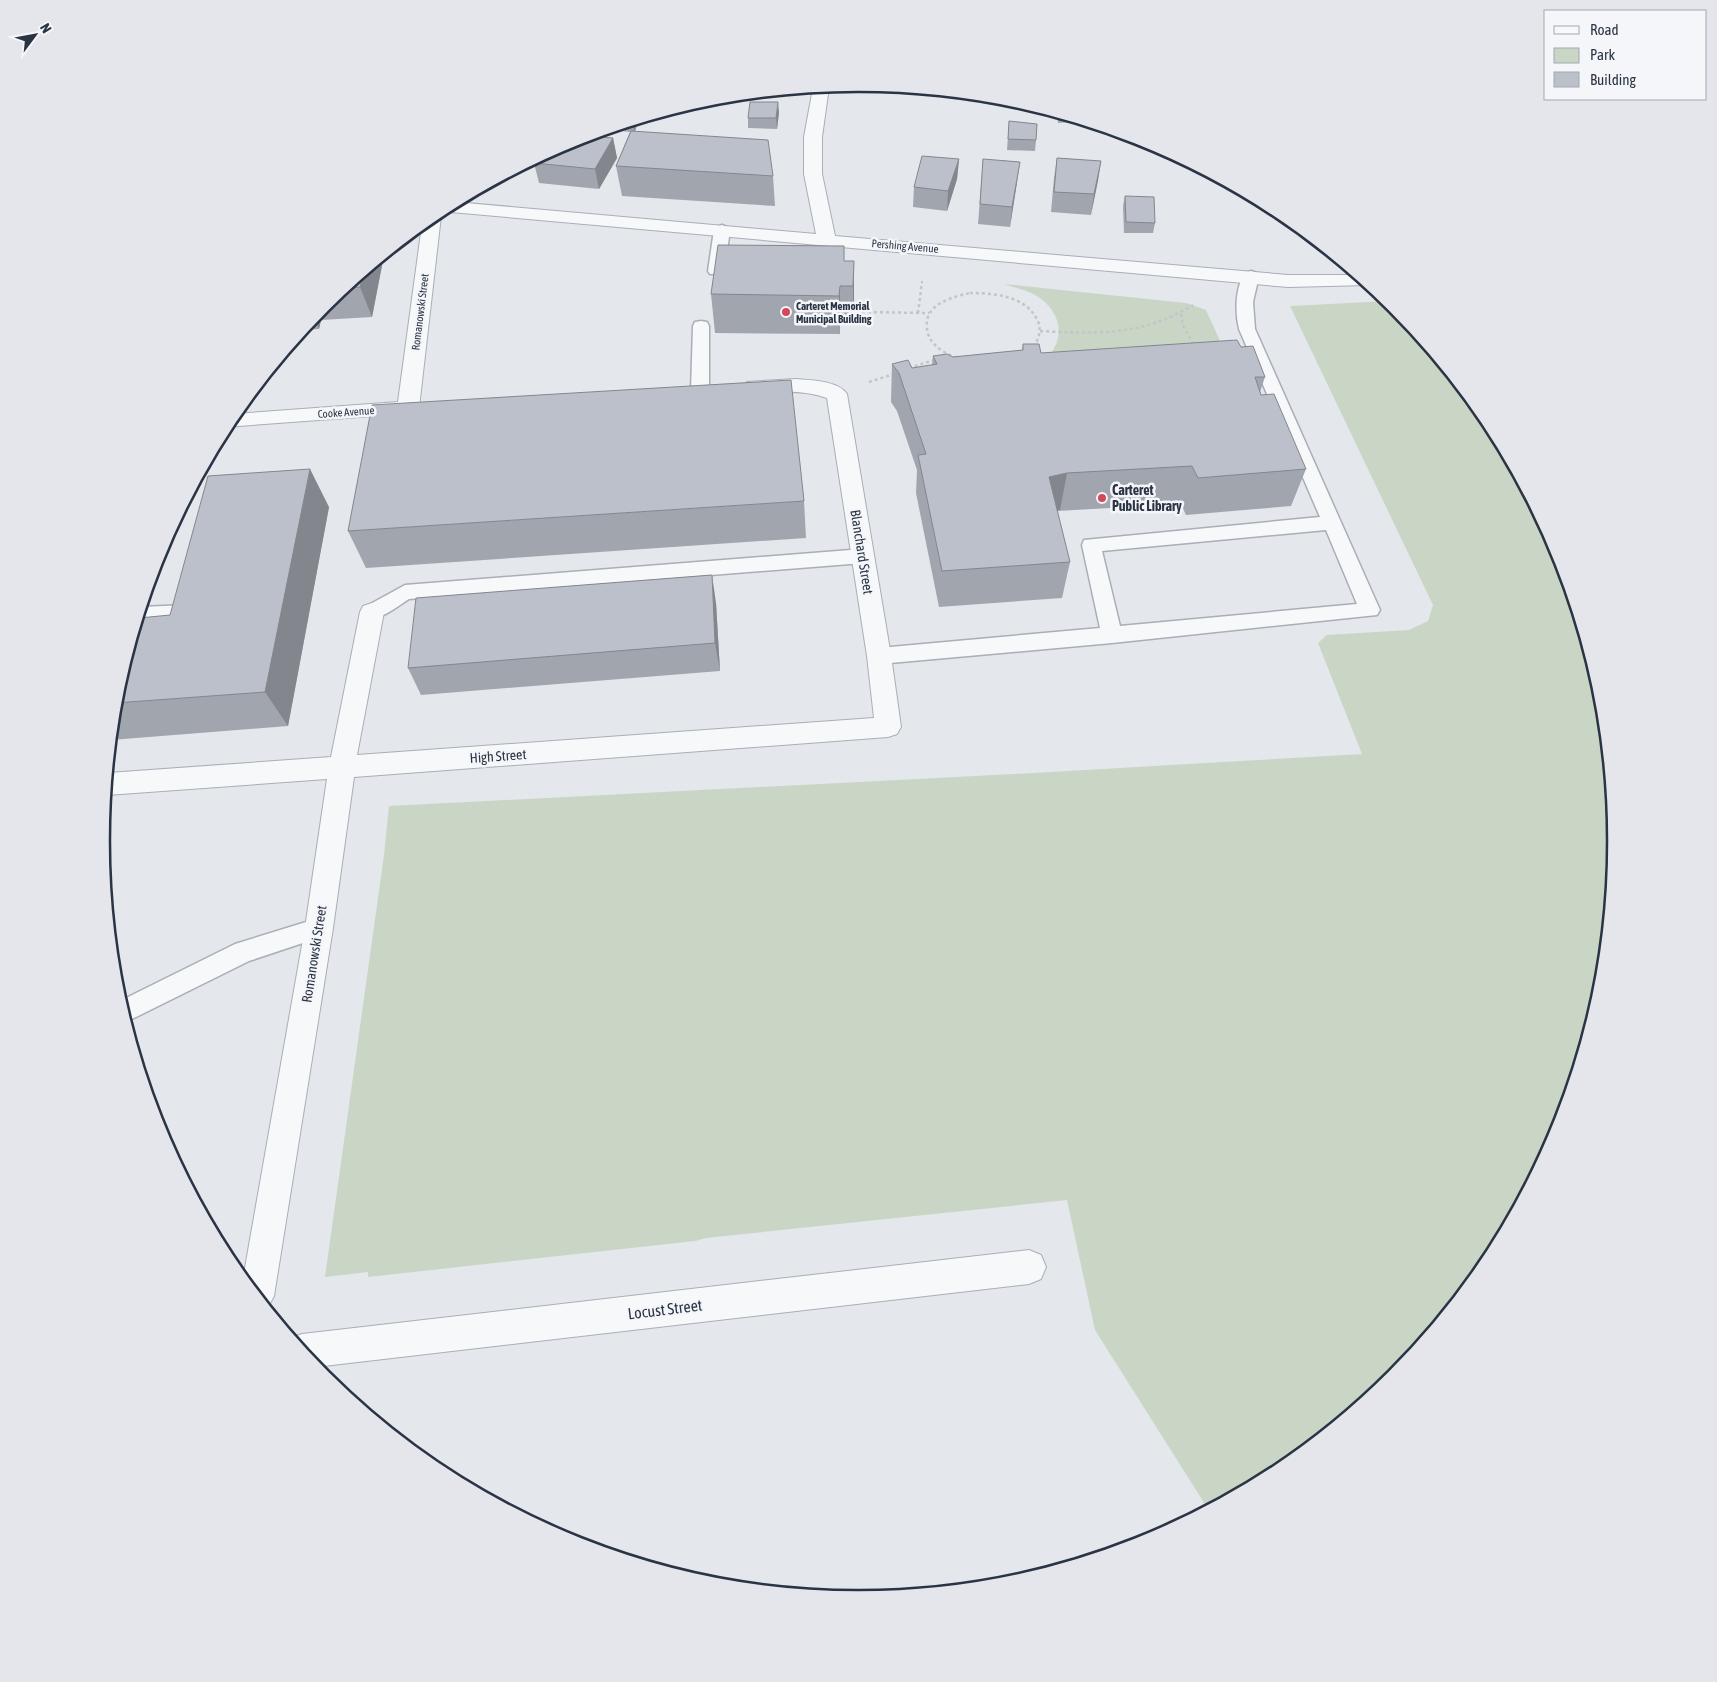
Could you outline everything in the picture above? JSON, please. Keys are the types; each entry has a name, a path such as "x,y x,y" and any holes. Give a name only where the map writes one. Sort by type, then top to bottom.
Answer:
{"street":[{"path":"820,94 813,137 813,174 826,239"},
{"name":"Pershing Avenue","path":"460,208 1251,276 1288,281 1355,281"},
{"name":"Romanowski Street","path":"418,407 431,227"},
{"path":"709,390 793,385 830,391"},
{"name":"Blanchard Street","path":"830,391 863,556 888,727"},
{"name":"Cooke Avenue","path":"239,420 418,407"},
{"name":"Romanowski Street","path":"258,1288 318,928 342,767 372,612"},
{"name":"High Street","path":"113,784 888,727"},
{"name":"Locust Street","path":"310,1350 1029,1267"}],"lane":[{"path":"716,271 722,230"},
{"path":"879,656 1370,610 1247,330 1244,301 1251,276"},
{"path":"701,326 709,390"},
{"path":"1112,635 1091,546 1332,523"},
{"path":"372,612 404,592 863,556"},
{"path":"146,615 185,612"},
{"path":"129,1009 243,952 318,928"}],"path":[{"path":"918,313 922,280"},
{"path":"970,293 989,293 1007,297 1023,304 1033,314 1040,331 1032,347 1020,356 1004,361 985,362 966,360 949,354 936,346 928,335 925,324 929,313 938,303 953,296 970,293"},
{"path":"1040,331 1111,334 1144,328 1181,314 1197,302"},
{"path":"862,312 929,313"},
{"path":"1181,314 1183,326 1196,348"},
{"path":"830,391 949,354"}],"green space":[{"path":"1004,284 1186,303 1206,310 1235,374 1049,356 1058,340 1059,332 1058,324 1051,309 1045,302 1033,294"},
{"path":"1377,302 1421,347 1481,425 1507,467 1530,510 1567,600 1593,695 1601,743 1607,841 1601,939 1593,987 1567,1082 1530,1172 1507,1215 1481,1257 1421,1335 1388,1370 1352,1404 1314,1435 1233,1489 1205,1504 1095,1330 1067,1200 706,1238 695,1241 368,1277 368,1272 325,1277 384,855 389,806 1362,754 1318,643 1327,635 1409,630 1428,621 1433,605 1290,306"}],"building":[{"path":"750,102 778,102 776,118 748,118"},
{"path":"1009,121 1037,124 1036,140 1008,139"},
{"path":"631,131 768,140 773,176 616,166"},
{"path":"604,137 613,138 595,169 541,164"},
{"path":"922,156 959,159 948,191 914,187"},
{"path":"1057,158 1101,161 1094,194 1054,192"},
{"path":"983,159 1020,162 1012,207 980,204"},
{"path":"1125,196 1154,197 1155,223 1126,222"},
{"path":"718,245 844,246 844,261 854,261 853,286 840,286 839,296 711,294"},
{"name":"Carteret Public Library","path":"1237,340 1241,347 1253,346 1265,377 1255,377 1261,395 1274,394 1306,469 1198,478 1192,466 1067,473 1049,477 1070,562 942,571 918,455 926,454 899,373 892,364 908,360 912,368 937,364 933,356 947,354 953,357 1023,350 1023,344 1039,344 1041,353"},
{"path":"791,380 804,501 348,531 372,405"},
{"path":"310,469 265,692 123,702 145,617 170,615 208,476"},
{"path":"712,575 715,643 408,668 416,598"}],"place":[{"name":"Carteret Memorial Municipal Building","path":"786,312"},
{"name":"Carteret Public Library","path":"1102,498"}]}
